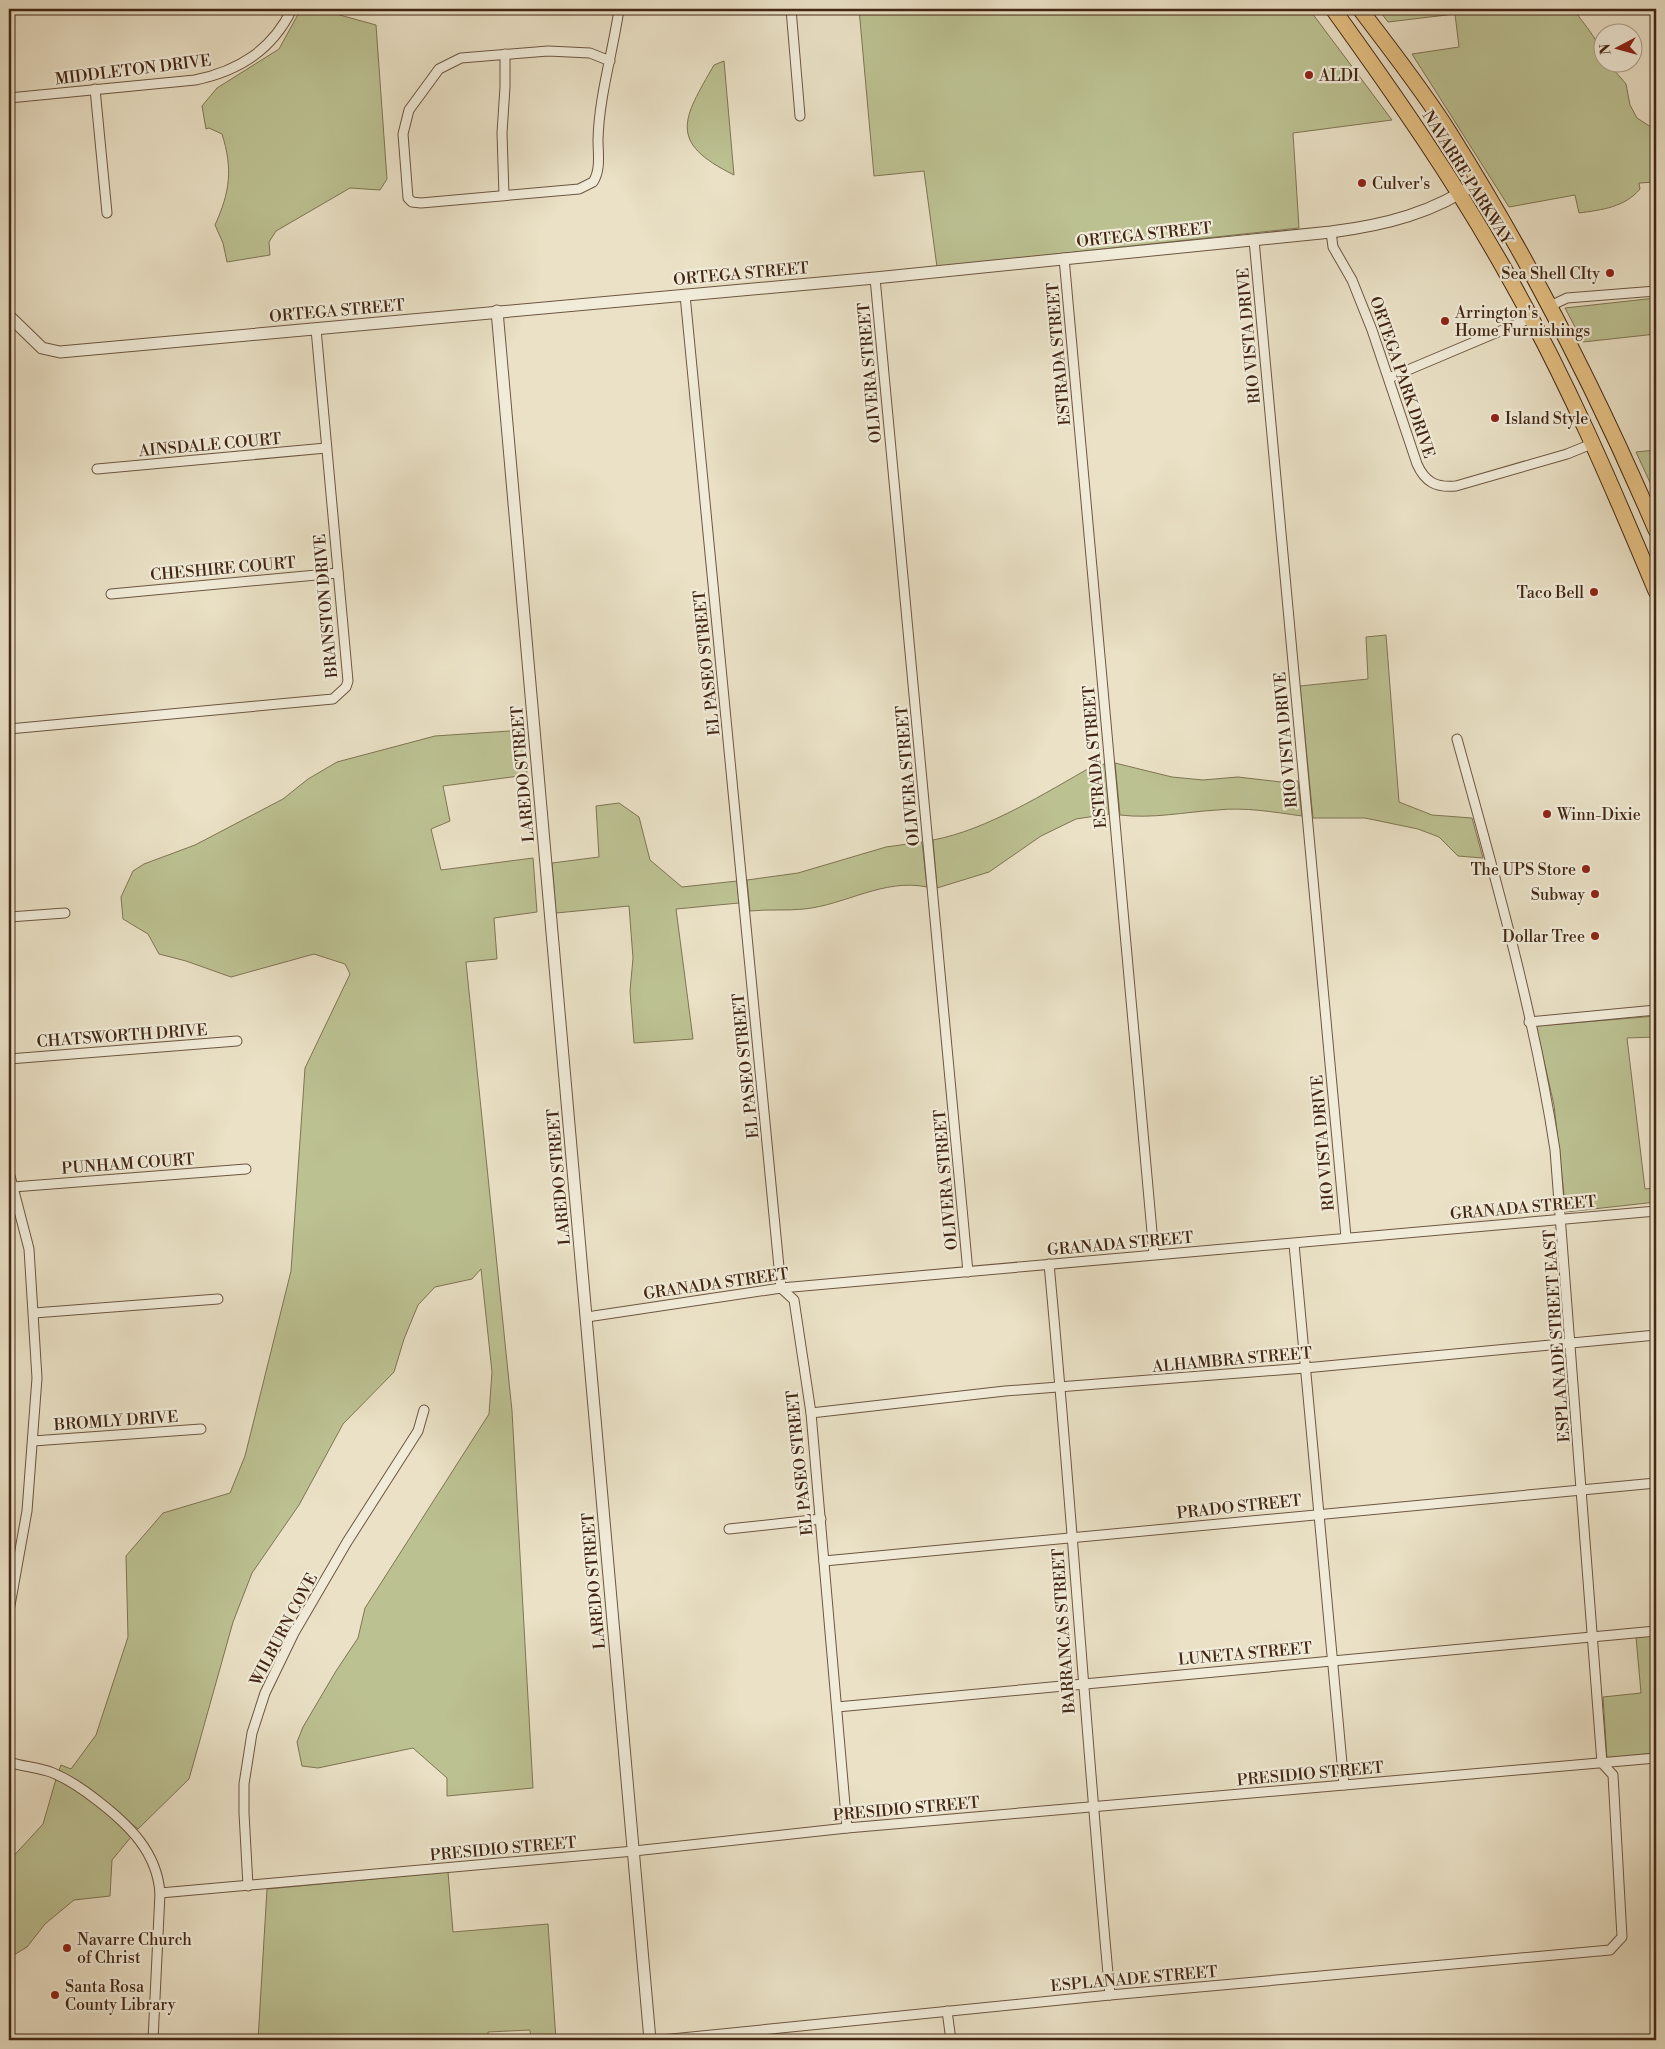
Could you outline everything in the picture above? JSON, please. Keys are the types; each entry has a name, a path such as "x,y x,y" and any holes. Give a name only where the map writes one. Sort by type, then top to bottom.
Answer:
{"highway":[{"name":"NAVARRE PARKWAY","path":"1333,9 1415,124 1460,194 1531,318 1594,443 1652,574 1656,592"},
{"name":"NAVARRE PARKWAY","path":"1360,9 1448,130 1479,181 1550,306 1620,445 1656,530"}],"street":[{"name":"MIDDLETON DRIVE","path":"9,98 195,80 235,68 266,47 281,28 292,9"},
{"path":"610,60 590,53 572,50 461,58 439,69 409,110 403,134 408,198 412,202 504,196 580,189 593,182 598,168 598,123 610,60 619,9"},
{"path":"791,9 800,116"},
{"path":"504,196 502,133 506,87 505,54"},
{"path":"95,89 107,213"},
{"name":"ORTEGA STREET","path":"9,316 42,348 60,352 875,278 1331,232 1401,220 1460,194 1479,181"},
{"name":"ORTEGA PARK DRIVE","path":"1331,232 1333,247 1352,280 1389,378 1416,464 1427,481 1437,485 1456,486 1567,454 1594,443"},
{"name":"RIO VISTA DRIVE","path":"1254,240 1346,1237"},
{"name":"ESTRADA STREET","path":"1064,258 1154,1254"},
{"name":"OLIVERA STREET","path":"875,278 968,1272"},
{"path":"1550,306 1567,298 1656,291"},
{"name":"EL PASEO STREET","path":"685,295 781,1288 794,1300 810,1414 821,1519 847,1828"},
{"name":"LAREDO STREET","path":"497,311 650,2040"},
{"path":"1389,378 1531,318"},
{"name":"BRANSTON DRIVE","path":"9,729 333,699 346,687 348,681 316,329"},
{"name":"AINSDALE COURT","path":"97,469 326,448"},
{"name":"CHESHIRE COURT","path":"111,594 338,573"},
{"name":"ESPLANADE STREET EAST","path":"1457,739 1530,1022 1548,1106 1562,1219 1602,1763"},
{"path":"9,917 65,913"},
{"path":"1530,1022 1656,1010"},
{"name":"CHATSWORTH DRIVE","path":"9,1058 237,1041"},
{"name":"PUNHAM COURT","path":"13,1187 246,1169"},
{"path":"9,1172 29,1249 37,1378 27,1511 9,1611"},
{"name":"GRANADA STREET","path":"587,1317 781,1288 1656,1211"},
{"path":"1294,1244 1344,1785"},
{"name":"BARRANCAS STREET","path":"1049,1264 1092,1806 1110,1995"},
{"path":"34,1313 218,1299"},
{"name":"ALHAMBRA STREET","path":"810,1414 1005,1391 1305,1368 1656,1335"},
{"name":"WILBURN COVE","path":"248,1886 244,1784 252,1734 265,1693 290,1641 347,1542 418,1431 424,1410"},
{"name":"BROMLY DRIVE","path":"33,1441 201,1428"},
{"name":"PRADO STREET","path":"824,1560 1656,1483"},
{"path":"729,1529 821,1519"},
{"name":"LUNETA STREET","path":"837,1707 1593,1636 1656,1632"},
{"name":"PRESIDIO STREET","path":"160,1893 634,1851 847,1828 1656,1758"},
{"path":"9,1762 47,1771 71,1781 122,1820 147,1852 157,1876 160,1893 153,2040"},
{"name":"ESPLANADE STREET","path":"661,2040 1110,1995 1610,1950 1622,1937 1622,1898 1613,1775 1602,1763"},
{"path":"947,2011 951,2040"}],"green space":[{"path":"301,9 318,9 376,25 387,179 380,190 350,188 276,231 269,242 270,255 227,262 223,243 215,225 227,191 228,158 222,134 209,128 206,129 202,106 217,88 279,49"},
{"path":"859,9 1309,9 1392,120 1293,133 1299,228 937,267 924,171 874,176"},
{"path":"1378,9 1574,9 1592,34 1592,72 1616,72 1626,84 1630,105 1637,118 1651,127 1656,135 1656,182 1639,183 1640,189 1627,200 1612,207 1596,211 1579,213 1575,195 1509,207 1412,54 1459,47 1455,14 1388,22"},
{"path":"724,61 734,175 713,163 698,151 690,140 687,128 689,115 703,84 714,65"},
{"path":"1656,298 1656,334 1583,342 1565,308"},
{"path":"1656,450 1656,489 1653,489 1636,452"},
{"path":"1386,635 1399,802 1432,815 1472,818 1483,858 1458,856 1439,837 1418,829 1365,818 1313,818 1300,686 1368,679 1366,637"},
{"path":"524,730 527,775 443,786 450,821 431,829 441,870 533,858 537,912 494,918 497,959 466,962 512,1411 533,1788 447,1796 447,1778 413,1748 318,1768 302,1766 297,1742 303,1727 358,1638 365,1608 489,1414 492,1372 481,1269 472,1279 435,1287 418,1305 404,1339 394,1372 343,1424 299,1505 252,1573 233,1622 189,1779 138,1829 89,1788 59,1770 61,1765 71,1769 96,1735 128,1637 126,1556 163,1513 230,1493 245,1456 291,1271 305,1068 350,974 345,964 314,954 231,977 186,961 159,954 148,934 123,919 121,897 133,871 144,864 195,845 283,799 308,779 337,762 435,736"},
{"path":"1115,763 1172,777 1203,780 1238,777 1281,782 1298,781 1302,816 1238,809 1156,816 1120,815"},
{"path":"1105,764 1109,814 1076,819 1041,836 989,872 937,888 933,840 974,828 995,819 1036,799 1093,766"},
{"path":"619,803 639,817 650,860 682,887 737,881 739,903 676,909 693,1039 634,1043 630,991 633,958 629,906 556,913 552,863 599,857 596,806"},
{"path":"922,842 927,887 895,886 819,907 750,911 747,880 798,873 886,847"},
{"path":"1656,1016 1656,1037 1627,1038 1645,1189 1656,1188 1656,1202 1566,1212 1554,1105 1536,1026"},
{"path":"1656,1636 1656,1753 1607,1758 1603,1697 1641,1693 1636,1637"},
{"path":"56,1779 96,1805 131,1837 112,1860 110,1896 74,1900 45,1924 27,1947 9,1958 9,1861 43,1824"},
{"path":"448,1872 453,1932 548,1924 556,2040 531,2040 530,2030 488,2032 488,2040 258,2040 267,1889"}],"place":[{"name":"ALDI","path":"1309,75"},
{"name":"Culver's","path":"1362,183"},
{"name":"Sea Shell CIty","path":"1610,273"},
{"name":"Arrington's Home Furnishings","path":"1445,321"},
{"name":"Island Style","path":"1495,418"},
{"name":"Taco Bell","path":"1594,592"},
{"name":"Winn-Dixie","path":"1547,814"},
{"name":"The UPS Store","path":"1586,869"},
{"name":"Subway","path":"1595,894"},
{"name":"Dollar Tree","path":"1595,936"},
{"name":"Navarre Church of Christ","path":"67,1948"},
{"name":"Santa Rosa County Library","path":"55,1995"}]}
